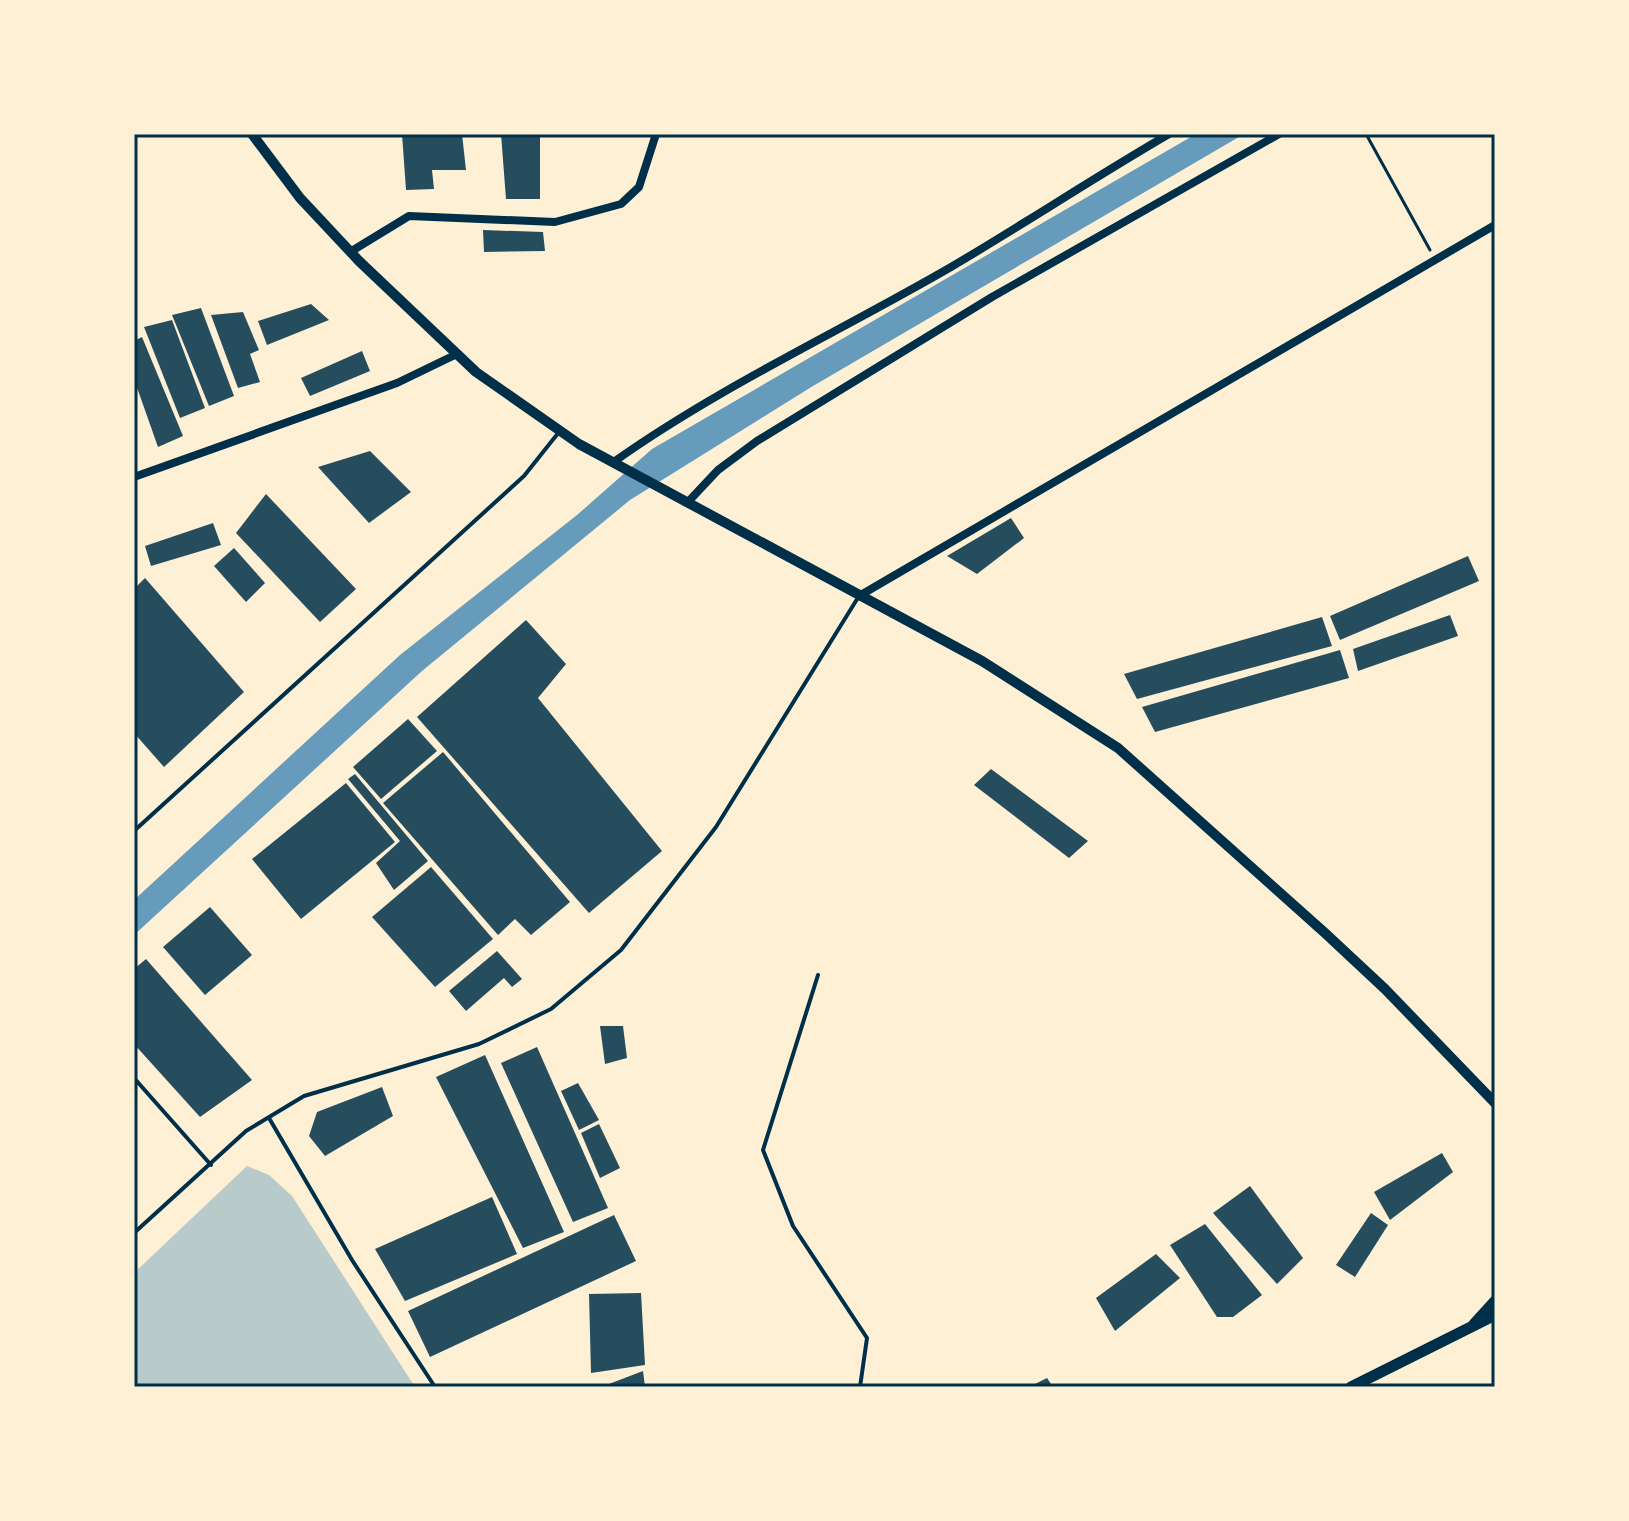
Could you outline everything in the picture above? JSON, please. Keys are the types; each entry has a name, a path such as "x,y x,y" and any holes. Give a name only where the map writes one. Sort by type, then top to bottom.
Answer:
{"main road":[{"path":"1467,1331 1495,1301"},
{"path":"1351,1387 1495,1315"}],"street":[{"path":"252,134 300,198 350,252 489,381 559,432 982,661 1118,748 1345,951 1495,1103"},
{"path":"350,252 409,216 555,222 621,204 639,187 656,134"},
{"path":"615,461 723,390 951,267 1169,134"},
{"path":"687,503 718,470 757,441 992,297 1279,134"},
{"path":"859,596 1495,225"},
{"path":"134,477 397,383 457,354"}],"lane":[{"path":"134,831 524,476 559,432"},
{"path":"134,1233 246,1131 304,1096 479,1044 551,1009 621,950 716,827 859,596"},
{"path":"818,975 763,1150 793,1226 867,1338 860,1387"},
{"path":"134,1078 211,1165"},
{"path":"269,1118 352,1260 435,1387"}],"path":[{"path":"1366,134 1435,260"}],"shaded area":[{"path":"247,1166 269,1175 292,1196 415,1387 134,1387 134,1273"}],"water":[{"path":"1196,134 1244,134 813,386 630,500 422,671 134,935 134,900 400,655 577,515 652,449"}],"building":[{"path":"402,134 462,134 466,170 432,170 434,189 406,190"},
{"path":"501,134 540,134 540,199 506,199"},
{"path":"483,230 543,232 545,251 484,252"},
{"path":"311,304 329,320 267,345 258,321"},
{"path":"201,308 234,396 209,406 172,315"},
{"path":"243,312 259,350 250,354 260,382 238,388 211,315"},
{"path":"172,320 205,408 180,418 144,327"},
{"path":"142,337 183,436 158,447 134,379 134,341"},
{"path":"362,351 370,371 310,396 301,378"},
{"path":"370,451 411,492 369,523 318,467"},
{"path":"266,494 356,589 320,622 236,533"},
{"path":"1011,518 1024,538 977,574 947,556"},
{"path":"213,523 221,545 151,566 145,546"},
{"path":"234,548 265,583 246,602 214,566"},
{"path":"1468,556 1479,581 1340,640 1330,616"},
{"path":"145,578 244,692 164,767 134,733 134,589"},
{"path":"1450,615 1458,636 1358,671 1353,649"},
{"path":"1322,617 1332,646 1137,699 1124,674"},
{"path":"526,620 566,664 538,698 662,851 589,913 417,717"},
{"path":"1340,650 1349,678 1155,732 1142,707"},
{"path":"408,719 437,751 381,799 353,767"},
{"path":"443,752 570,902 531,935 515,919 498,935 383,803"},
{"path":"991,769 1088,841 1069,858 974,785"},
{"path":"355,774 428,861 394,890 376,863 400,841 348,779"},
{"path":"346,783 395,842 301,919 252,859"},
{"path":"431,867 493,939 435,987 372,917"},
{"path":"210,907 252,955 205,995 163,947"},
{"path":"497,951 522,979 512,987 504,978 466,1011 449,991"},
{"path":"146,959 252,1080 200,1117 134,1044 134,969"},
{"path":"600,1026 623,1026 627,1058 605,1064"},
{"path":"537,1047 608,1208 573,1222 501,1063"},
{"path":"485,1055 564,1232 523,1248 436,1077"},
{"path":"578,1083 599,1120 579,1130 561,1091"},
{"path":"382,1087 393,1116 325,1156 309,1136 317,1112"},
{"path":"599,1124 620,1168 600,1178 581,1133"},
{"path":"1442,1153 1453,1172 1390,1220 1374,1192"},
{"path":"1250,1186 1303,1258 1277,1284 1213,1213"},
{"path":"492,1197 517,1254 405,1301 375,1249"},
{"path":"1371,1213 1388,1225 1355,1277 1336,1265"},
{"path":"614,1215 636,1261 430,1357 408,1311"},
{"path":"1205,1224 1262,1295 1233,1317 1217,1317 1170,1245"},
{"path":"1156,1254 1180,1278 1115,1331 1096,1298"},
{"path":"641,1293 645,1365 591,1373 589,1294"},
{"path":"643,1371 645,1387 601,1387"},
{"path":"1047,1378 1053,1387 1029,1387"}]}
